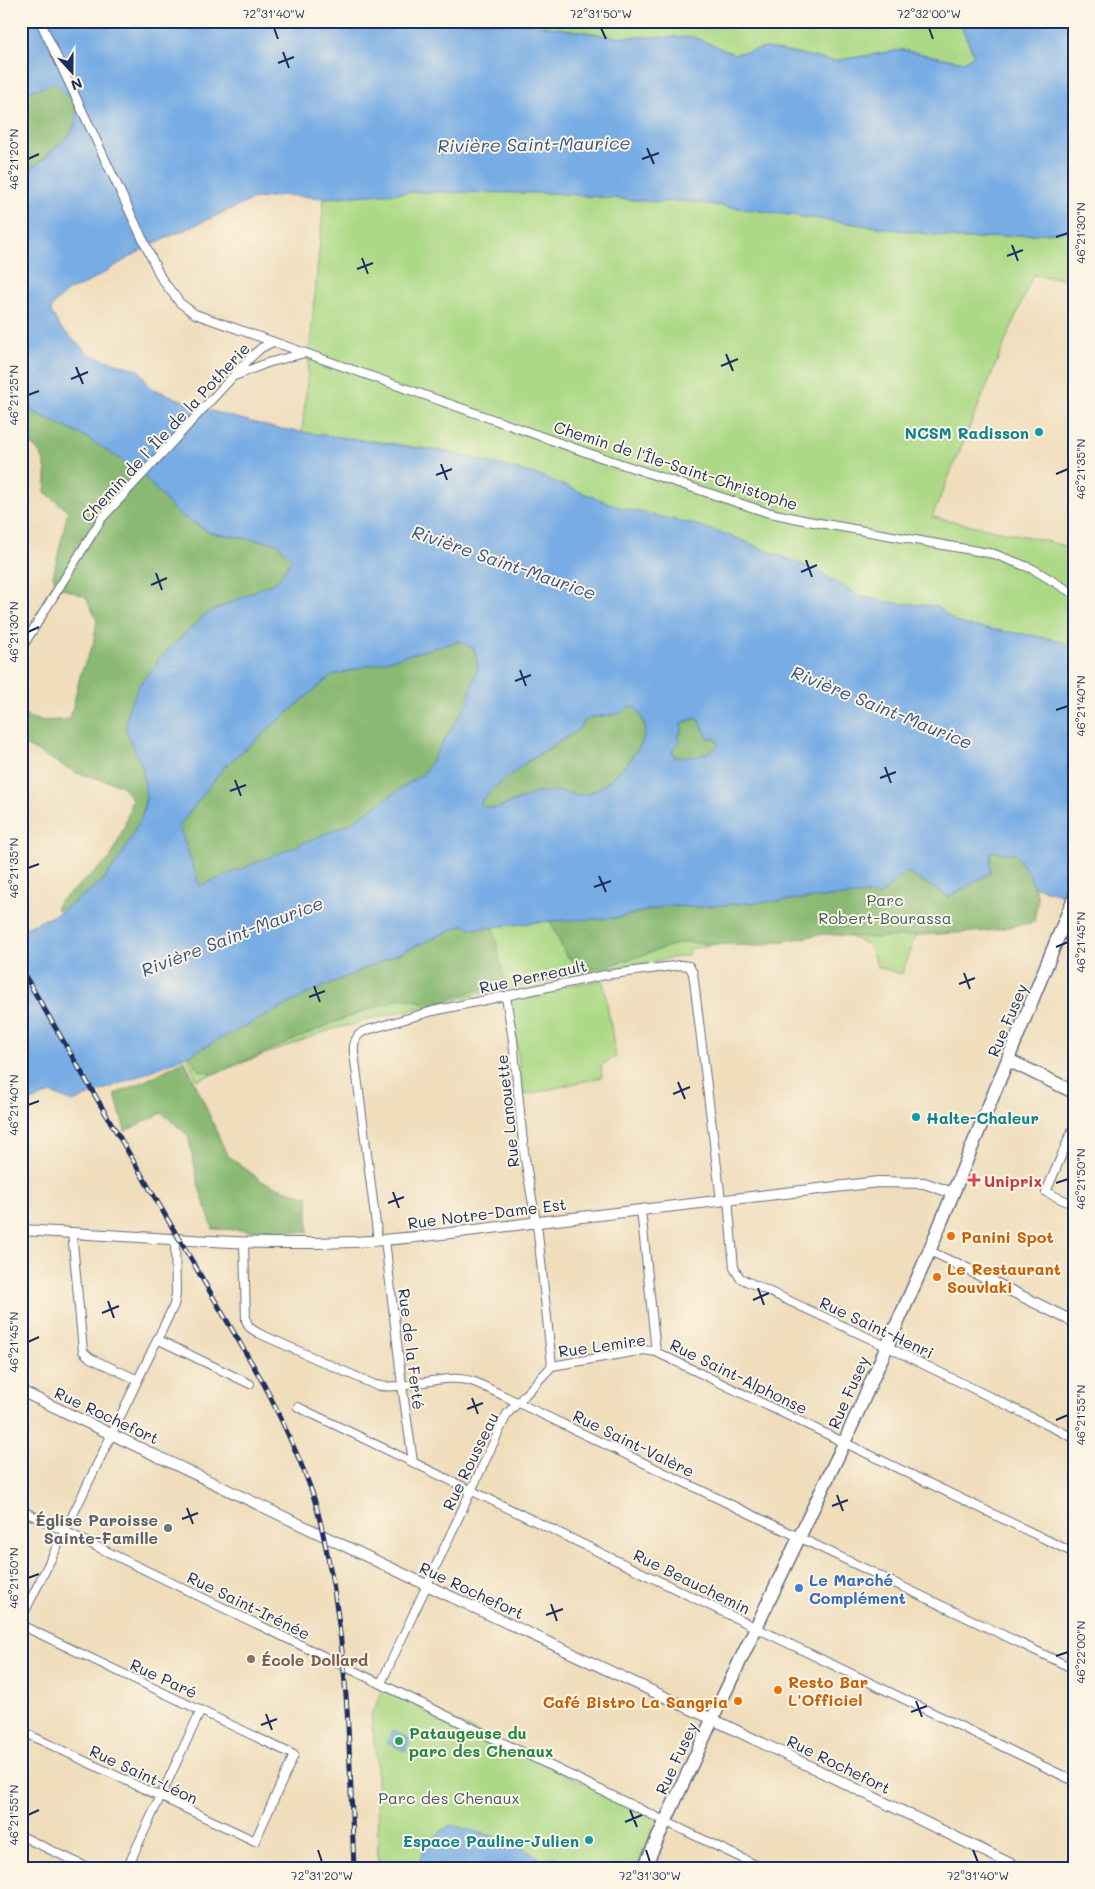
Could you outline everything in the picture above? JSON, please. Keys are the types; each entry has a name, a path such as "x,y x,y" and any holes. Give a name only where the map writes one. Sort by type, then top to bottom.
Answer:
{"main road":[{"name":"Rue Fusey","path":"644,1868 712,1719 844,1442 930,1251 1074,898"},
{"path":"1008,1060 1074,1092"}],"street":[{"name":"Chemin de l'Île-Saint-Christophe","path":"40,21 151,259 166,287 188,309 203,317 233,326 238,330 588,453 766,512 808,522 994,554 1033,569 1074,594"},
{"name":"Chemin de l' Île de la Potherie","path":"21,649 94,527 261,348 273,342"},
{"path":"234,377 267,363 306,353"},
{"name":"Rue Perreault","path":"382,1240 354,1053 355,1039 364,1031 423,1013 618,973 681,965 689,966 693,972 724,1200"},
{"name":"Rue Lanouette","path":"506,997 513,1040 524,1153 536,1222"},
{"path":"1074,1126 1046,1192 1074,1205"},
{"name":"Rue Notre-Dame Est","path":"21,1230 244,1243 382,1240 888,1181 924,1183 953,1193"},
{"name":"Rue Saint-Henri","path":"724,1200 734,1268 738,1276 1074,1438"},
{"name":"Rue Saint-Alphonse","path":"641,1210 656,1352 1074,1553"},
{"path":"536,1222 552,1366"},
{"path":"72,1232 83,1351 90,1358 138,1380"},
{"path":"21,1619 138,1380 176,1297 175,1240"},
{"name":"Rue de la Ferté","path":"382,1240 413,1462"},
{"name":"Rue Saint-Valère","path":"244,1243 245,1315 251,1330 368,1383 382,1386 466,1379 478,1382 1074,1669"},
{"path":"930,1251 1074,1322"},
{"path":"157,1339 250,1384"},
{"name":"Rue Lemire","path":"552,1366 644,1350 656,1352"},
{"name":"Rue Rousseau","path":"381,1683 507,1414 552,1366"},
{"name":"Rue Rochefort","path":"21,1391 712,1719 1019,1868"},
{"name":"Rue Beauchemin","path":"298,1406 1074,1781"},
{"name":"Rue Saint-Irénée","path":"21,1510 245,1620 381,1683 762,1868"},
{"name":"Rue Paré","path":"21,1625 294,1755 255,1842"},
{"path":"127,1868 201,1710"},
{"name":"Rue Saint-Léon","path":"21,1731 255,1842"},
{"path":"21,1836 89,1868"}],"green space":[{"path":"445,21 959,21 974,55 964,62 902,50 833,61 766,48 742,54 442,66 600,34 531,24"},
{"path":"55,82 76,105 75,125 70,135 36,165 21,172 21,94"},
{"path":"413,192 554,193 656,202 686,201 965,239 1074,231 1074,280 1033,275 932,517 1043,540 1074,549 1074,647 1054,639 970,626 956,622 936,606 896,603 862,597 813,569 736,538 693,524 621,508 538,475 447,452 302,433 324,198"},
{"path":"21,406 87,437 141,473 178,514 211,533 277,543 292,559 278,581 206,614 160,658 139,686 126,730 143,768 146,783 143,812 130,842 104,879 59,913 56,907 58,903 110,859 125,825 132,799 121,785 77,773 21,743 21,714 41,721 70,719 81,672 93,645 97,621 86,597 57,586 53,576 68,511 45,492 46,473 43,460 35,448 21,436"},
{"path":"459,641 474,649 478,665 467,704 424,773 349,824 200,887 178,826 225,766 331,676"},
{"path":"628,707 635,707 642,718 645,728 643,739 639,748 623,768 614,777 595,790 582,795 551,792 520,799 495,808 480,805 485,796 495,786 537,756 574,733 586,720 593,717 610,716"},
{"path":"697,718 707,736 715,738 719,742 719,746 703,755 689,759 675,757 672,751 682,730 681,723"},
{"path":"991,851 1015,854 1030,875 1038,898 1034,922 988,931 873,938 824,934 755,946 683,942 590,970 566,956 550,921 616,918 666,906 697,907 869,894 879,896 906,872 949,897 990,873"},
{"name":"Parc Robert-Bourassa","path":"669,901 916,933 902,974 878,967 869,945 830,929 769,934 689,949 688,955 503,989 365,1020 332,1029 197,1080 185,1051 461,920"},
{"path":"464,925 474,929 493,927 505,982 431,1004 402,998 347,1017 214,1074 198,1070 189,1054 316,990"},
{"path":"603,980 616,1057 601,1065 602,1077 524,1095 509,994"},
{"path":"185,1060 227,1155 263,1182 308,1197 308,1232 213,1229 199,1187 188,1135 162,1113 125,1131 115,1094"},
{"name":"Parc des Chenaux","path":"384,1688 659,1819 637,1868 378,1868 377,1764 371,1715"}],"water":[{"name":"Rivière Saint-Maurice","path":"21,21 445,21 531,24 617,37 694,37 734,54 766,48 833,61 902,50 964,62 974,55 959,21 1074,21 1074,231 965,239 686,201 656,202 554,193 413,192 324,198 283,195 252,200 150,245 82,286 69,290 52,306 51,312 60,327 90,355 139,370 151,388 204,409 274,428 447,452 538,475 621,508 693,524 736,538 813,569 862,597 896,603 936,606 956,622 970,626 1054,639 1074,647 1074,898 1033,886 1030,875 1015,854 991,851 990,873 949,897 906,872 879,896 869,894 697,907 666,906 616,918 550,921 474,929 463,925 316,990 181,1059 73,1102 51,1093 21,1105 21,930 59,913 104,880 123,853 142,816 146,800 143,769 126,730 128,710 139,686 160,658 206,614 277,581 292,559 277,543 211,533 178,514 141,473 86,437 21,406 21,172 36,165 70,135 75,125 76,105 55,83 21,94","holes":["459,641 474,649 478,665 467,704 424,773 349,824 200,886 179,826 225,766 331,676","628,707 635,707 644,725 643,739 638,749 623,768 595,791 583,795 549,791 531,795 501,807 487,808 480,805 482,800 494,788 528,761 575,732 585,721 592,717 622,713","697,718 707,736 715,738 719,746 698,756 674,757 672,751 680,743 677,737 682,730 681,723"]},
{"name":"Pataugeuse du parc des Chenaux","path":"393,1730 410,1739 405,1751 387,1742"},
{"path":"451,1825 511,1841 543,1860 555,1857 570,1868 423,1868 420,1858 433,1839"}],"railway":[{"path":"21,969 264,1384 290,1437 307,1478 316,1503 333,1584 338,1619 346,1690 354,1868"}],"place":[{"name":"NCSM Radisson","path":"1039,432"},
{"name":"Halte-Chaleur","path":"916,1117"},
{"name":"Uniprix","path":"974,1180"},
{"name":"Panini Spot","path":"951,1236"},
{"name":"Le Restaurant Souvlaki","path":"937,1277"},
{"name":"Église Paroisse Sainte-Famille","path":"168,1528"},
{"name":"Le Marché Complément","path":"799,1588"},
{"name":"École Dollard","path":"251,1659"},
{"name":"Resto Bar L'Officiel","path":"778,1690"},
{"name":"Café Bistro La Sangria","path":"738,1701"},
{"name":"Pataugeuse du parc des Chenaux","path":"399,1741"},
{"name":"Espace Pauline-Julien","path":"589,1840"}]}
